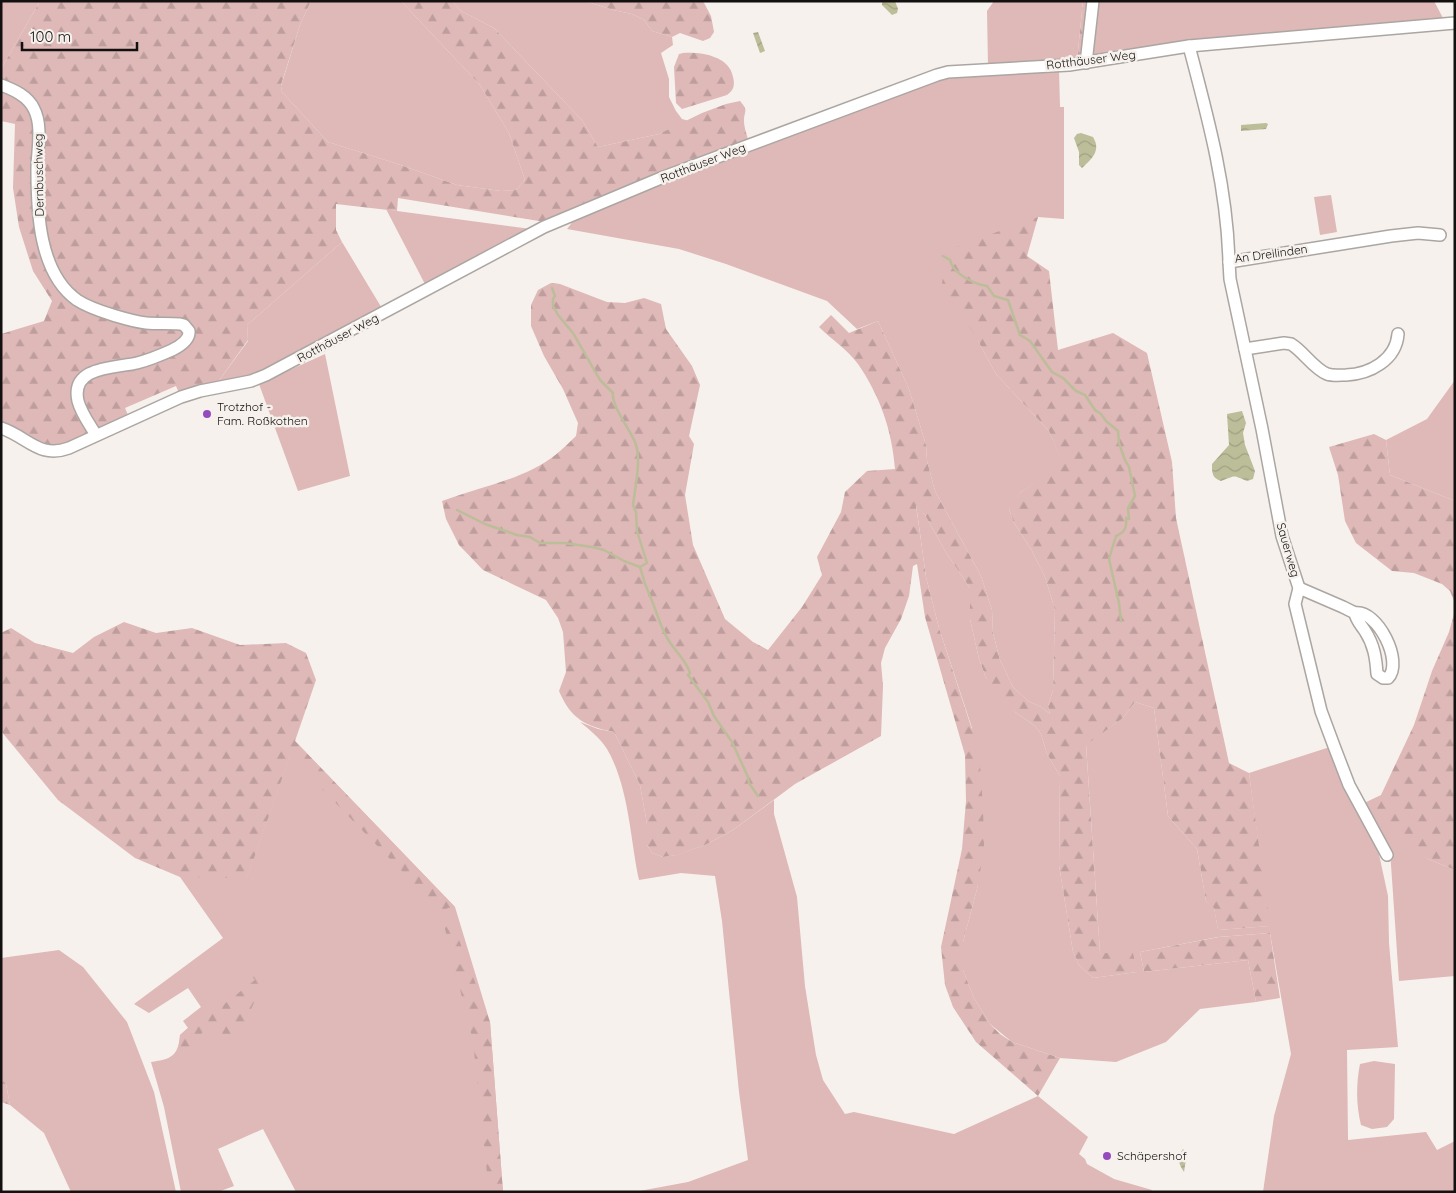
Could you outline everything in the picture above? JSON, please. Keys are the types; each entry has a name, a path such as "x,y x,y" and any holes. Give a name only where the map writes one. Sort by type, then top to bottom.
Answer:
{"street":[{"path":"1086,63 1093,1"},
{"name":"Rotthäuser Weg","path":"1,428 9,430 42,450 62,450 181,397 200,391 251,381 544,228 661,178 937,75 948,72 1086,63 1189,46 1455,23"},
{"name":"An Dreilinden","path":"1189,46 1216,152 1228,228 1229,262 1391,236 1418,233 1440,235"},
{"name":"Dernbuschweg","path":"1,84 21,94 35,110 38,126 37,200 41,236 48,260 64,286 77,300 106,313 145,323 180,324 184,325 189,331 186,341 178,347 136,363 102,368 84,378 78,387 78,403 96,435"},
{"name":"Sauerweg","path":"1229,262 1230,279 1262,429 1282,536 1299,588 1296,604 1321,711 1349,784 1387,855"},
{"path":"1245,349 1284,343 1292,344 1327,374 1335,376 1351,375 1365,372 1386,360 1398,341 1398,334"},
{"path":"1299,588 1343,606 1355,614 1374,650 1377,659 1377,674 1383,678 1388,678 1392,672 1392,660 1384,633 1369,618 1358,612 1355,614"}],"green space":[{"path":"1,1 40,1 1,69"},
{"path":"40,1 311,1 300,25 281,85 282,92 328,142 457,185 501,191 516,190 525,180 509,133 480,85 401,1 452,1 461,11 494,28 582,120 598,147 659,134 702,113 740,101 745,109 744,123 749,142 545,222 398,198 397,211 336,204 336,230 342,242 247,325 248,340 218,382 179,393 176,386 125,408 128,415 74,443 51,448 1,424 1,334 44,321 52,301 33,271 19,227 13,188 15,124 1,121 1,69"},
{"path":"311,1 401,1 480,85 509,133 525,180 516,190 501,191 457,185 328,142 282,92 281,86 300,25"},
{"path":"452,1 585,1 632,14 644,20 652,31 672,37 673,45 661,53 669,79 669,97 682,119 689,121 659,134 598,147 582,120 494,28 461,11"},
{"path":"585,1 703,1 711,16 714,32 710,38 703,41 680,33 672,37 652,31 644,20 632,14"},
{"path":"994,1 1083,1 1077,60 988,66 987,11"},
{"path":"1083,1 1091,1 1083,57 1077,60"},
{"path":"1096,1 1434,1 1443,18 1117,50 1095,58 1091,51"},
{"path":"698,53 714,57 726,64 734,80 731,91 727,95 682,109 676,103 674,67 679,54"},
{"path":"1059,69 1060,107 1064,107 1064,219 1038,217 978,341 996,374 1049,431 1064,465 1021,492 1009,509 1013,521 1032,551 1045,577 1055,610 1053,690 1048,706 1050,714 1028,701 1013,687 1000,660 993,633 992,610 981,576 935,491 927,461 926,445 909,389 878,321 857,329 827,301 726,264 679,249 567,229 577,216 898,93 950,76"},
{"path":"1331,195 1337,232 1320,235 1314,197"},
{"path":"386,209 397,211 531,229 427,288"},
{"path":"1038,217 1027,256 1049,271 1058,350 1113,333 1147,353 1172,462 1176,518 1229,763 1249,773 1270,926 1218,930 1214,908 1206,901 1197,849 1168,816 1154,708 1135,702 1123,718 1086,745 1100,953 1133,953 1137,972 1093,978 1079,965 1073,952 1059,865 1060,776 1047,754 1041,734 1035,726 1015,712 995,694 986,678 979,659 970,619 970,588 945,551 925,515 916,505 926,577 939,628 979,751 984,847 978,885 963,942 963,970 974,998 990,1024 1000,1034 1012,1042 1060,1058 1038,1096 976,1042 953,1007 945,985 941,947 962,849 966,801 965,755 925,617 917,564 913,566 909,596 901,619 885,648 881,663 883,686 881,736 795,784 733,830 705,845 677,855 663,857 652,853 647,845 647,824 640,785 614,732 595,727 580,720 574,715 559,691 566,672 563,632 558,618 546,600 483,570 459,545 446,519 442,501 533,469 556,454 576,436 578,423 531,326 531,305 538,290 551,283 560,284 607,302 625,303 644,298 661,304 666,329 692,366 700,385 689,436 694,444 685,495 693,545 725,619 753,642 768,650 802,607 822,575 817,557 841,512 845,492 867,471 895,469 888,427 873,388 854,359 819,327 831,315 849,333 878,321 909,389 926,445 927,461 935,491 981,576 992,610 993,633 1000,660 1013,687 1028,701 1050,714 1048,706 1053,690 1055,610 1045,577 1032,551 1013,521 1009,509 1021,492 1063,464 1049,431 996,374 942,283 948,250"},
{"path":"342,242 383,310 250,377 218,382 248,341 247,325"},
{"path":"325,354 350,476 298,491 259,384"},
{"path":"1455,380 1455,501 1390,475 1386,440 1427,419"},
{"path":"1374,434 1386,440 1390,475 1455,501 1455,870 1428,859 1388,834 1362,804 1381,795 1414,725 1454,614 1454,601 1450,591 1442,584 1414,573 1392,571 1356,543 1345,521 1338,475 1329,447"},
{"path":"916,504 925,515 945,551 970,588 970,619 979,659 986,678 1015,712 1035,726 1041,734 1047,754 1060,776 1059,865 1073,952 1079,965 1093,978 1137,972 1100,953 1086,744 1123,718 1135,702 1154,708 1168,816 1197,849 1206,901 1214,907 1218,930 1269,926 1249,773 1330,747 1377,845 1388,896 1389,943 1398,1047 1347,1050 1348,1140 1426,1132 1437,1150 1455,1141 1455,1192 1263,1192 1274,1116 1291,1054 1270,933 1218,937 1140,952 1144,972 1248,960 1256,1002 1200,1009 1166,1042 1116,1062 1060,1058 1012,1042 990,1024 974,998 963,970 963,942 978,885 972,728 939,628 926,577"},
{"path":"124,622 156,633 192,628 240,645 286,643 306,653 316,680 295,741 455,907 447,908 490,1022 503,1192 489,1192 473,1041 444,925 427,897 290,756 247,878 180,877 135,858 58,800 1,731 1,633 11,628 35,643 73,653 94,637"},
{"path":"580,722 598,729 614,732 640,785 647,824 647,845 652,853 663,857 676,855 705,845 733,830 774,800 774,814 797,897 805,986 816,1055 823,1080 845,1114 854,1112 954,1134 1038,1096 1088,1137 1079,1154 1085,1159 1087,1164 1114,1179 1152,1190 1151,1192 634,1192 688,1182 748,1160 739,1092 722,921 715,876 681,873 639,880 628,813 620,780 607,749"},
{"path":"295,741 455,907 490,1022 503,1192 296,1192 263,1129 218,1149 234,1186 218,1192 181,1192 164,1107 151,1062 169,1058 173,1055 178,1048 180,1035 188,1028 183,1021 201,1007 188,988 149,1013 134,1004 223,938 180,877 247,877"},
{"path":"1362,804 1428,859 1455,870 1455,976 1399,981 1390,850"},
{"path":"1270,933 1280,998 1256,1002 1248,960 1144,972 1140,952 1219,937"},
{"path":"59,950 83,967 127,1022 154,1092 176,1192 71,1192 44,1133 10,1105 6,1084 1,1078 1,958"},
{"path":"252,962 263,981 241,1033 232,1045 215,1025 191,1040 191,1055 179,1049 180,1035 188,1028 190,1031 255,980 242,963"},
{"path":"1374,1061 1395,1064 1394,1119 1387,1127 1372,1129 1361,1125 1357,1102 1357,1087 1360,1064"},
{"path":"1,1078 6,1084 10,1105 1,1102"}],"water":[{"path":"882,1 895,1 898,9 897,13 892,15 882,5"},
{"path":"758,32 765,51 760,53 753,33"},
{"path":"1268,124 1266,129 1241,131 1241,125"},
{"path":"1081,133 1093,137 1096,146 1095,154 1082,168 1079,165 1079,152 1074,138 1077,134"},
{"path":"1242,411 1246,423 1243,433 1245,445 1255,471 1253,479 1247,481 1234,477 1221,481 1213,475 1212,464 1229,445 1227,414"},
{"path":"1183,1149 1187,1153 1184,1172 1179,1160"}],"waterway":[{"path":"943,256 950,260 955,270 960,274 976,283 987,286 994,296 1008,300 1020,335 1030,341 1052,372 1063,378 1076,391 1085,395 1095,410 1118,431 1119,443 1129,467 1135,496 1128,508 1129,519 1126,518 1125,529 1116,536 1109,559 1121,621"},
{"path":"552,288 555,296 553,306 573,333 600,380 613,393 618,411 635,442 638,464 633,505 636,512 637,531 647,563 640,567"},
{"path":"457,510 485,524 517,535 530,537 540,543 564,543 592,547 604,550 640,567 666,636 686,664 690,673 688,675 708,702 714,716 732,742 749,783 758,796"}],"place":[{"name":"Trotzhof - Fam. Roßkothen","path":"207,414"},
{"name":"Schäpershof","path":"1107,1156"}]}
